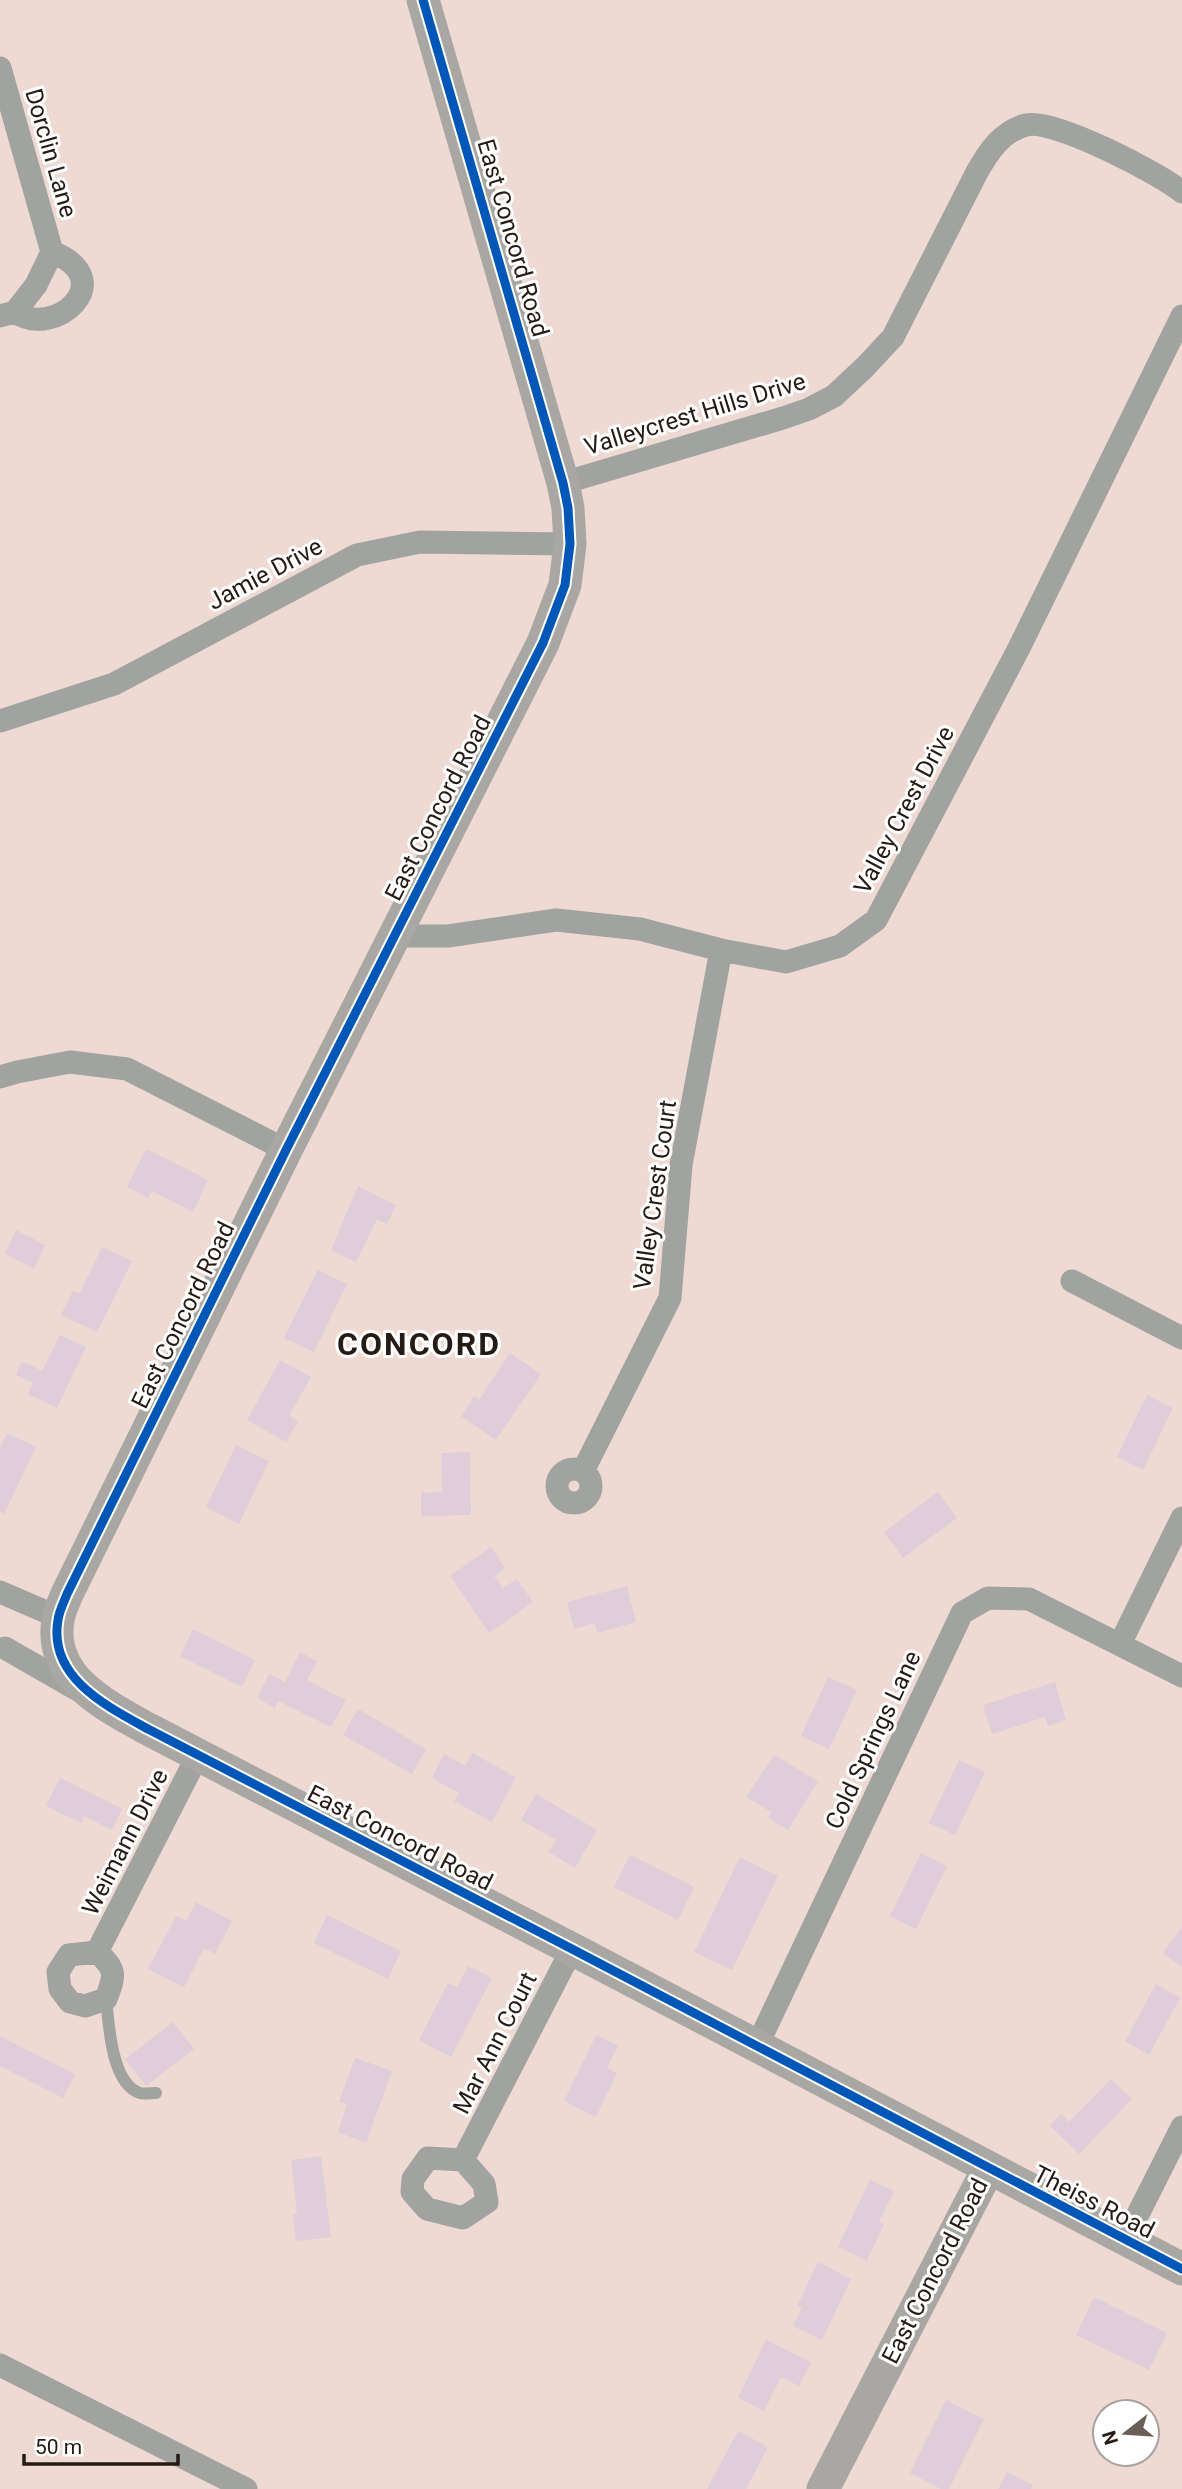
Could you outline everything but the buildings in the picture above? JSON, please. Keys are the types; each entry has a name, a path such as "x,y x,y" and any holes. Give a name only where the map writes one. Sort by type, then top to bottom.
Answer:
{"street":[{"name":"East Concord Road","path":"423,0 563,483 568,508 570,544 565,585 543,643 393,936 72,1582 58,1617 59,1651 65,1666 77,1682 106,1706 988,2169 823,2489"},
{"name":"Dorclin Lane","path":"0,68 52,252 36,285 8,314 31,320 45,318 74,305 82,295 78,271 69,259 52,252"},
{"name":"Valleycrest Hills Drive","path":"563,483 783,418 834,396 865,368 893,337 977,172 990,150 1007,133 1028,124 1057,128 1130,161 1173,184 1182,192"},
{"name":"Valley Crest Drive","path":"393,936 449,936 556,920 640,929 721,950 786,962 840,946 876,920 1019,648 1182,316"},
{"name":"Jamie Drive","path":"0,722 114,684 357,555 420,542 570,544"},
{"name":"Valley Crest Court","path":"583,1471 670,1298 681,1165 721,950"},
{"path":"0,1077 70,1062 127,1069 286,1150"},
{"path":"1072,1281 1182,1338"},
{"path":"1120,1644 1182,1518"},
{"path":"0,1592 58,1617"},
{"name":"Cold Springs Lane","path":"757,2046 962,1613 988,1598 1029,1599 1182,1676"},
{"path":"2,1647 59,1651"},
{"path":"2,1647 106,1706"},
{"name":"Weimann Drive","path":"97,1952 198,1755"},
{"name":"Mar Ann Court","path":"463,2160 572,1949"},
{"name":"Weimann Drive","path":"97,1952 110,1964 114,1978 106,1998 85,2006 70,2002 60,1989 58,1972 69,1955 97,1952"},
{"path":"1125,2240 1182,2127"},
{"name":"Theiss Road","path":"988,2169 1182,2269"},
{"path":"0,2365 246,2489"}],"lane":[{"path":"106,1998 120,2073 128,2085 141,2094 156,2093"}],"cycle path":[{"path":"423,0 563,483 568,508 570,544 565,585 543,643 286,1150 67,1594 58,1620 57,1640 62,1658 83,1687 148,1729 1182,2269"}],"district":[{"name":"CONCORD","path":"419,1344"}]}
